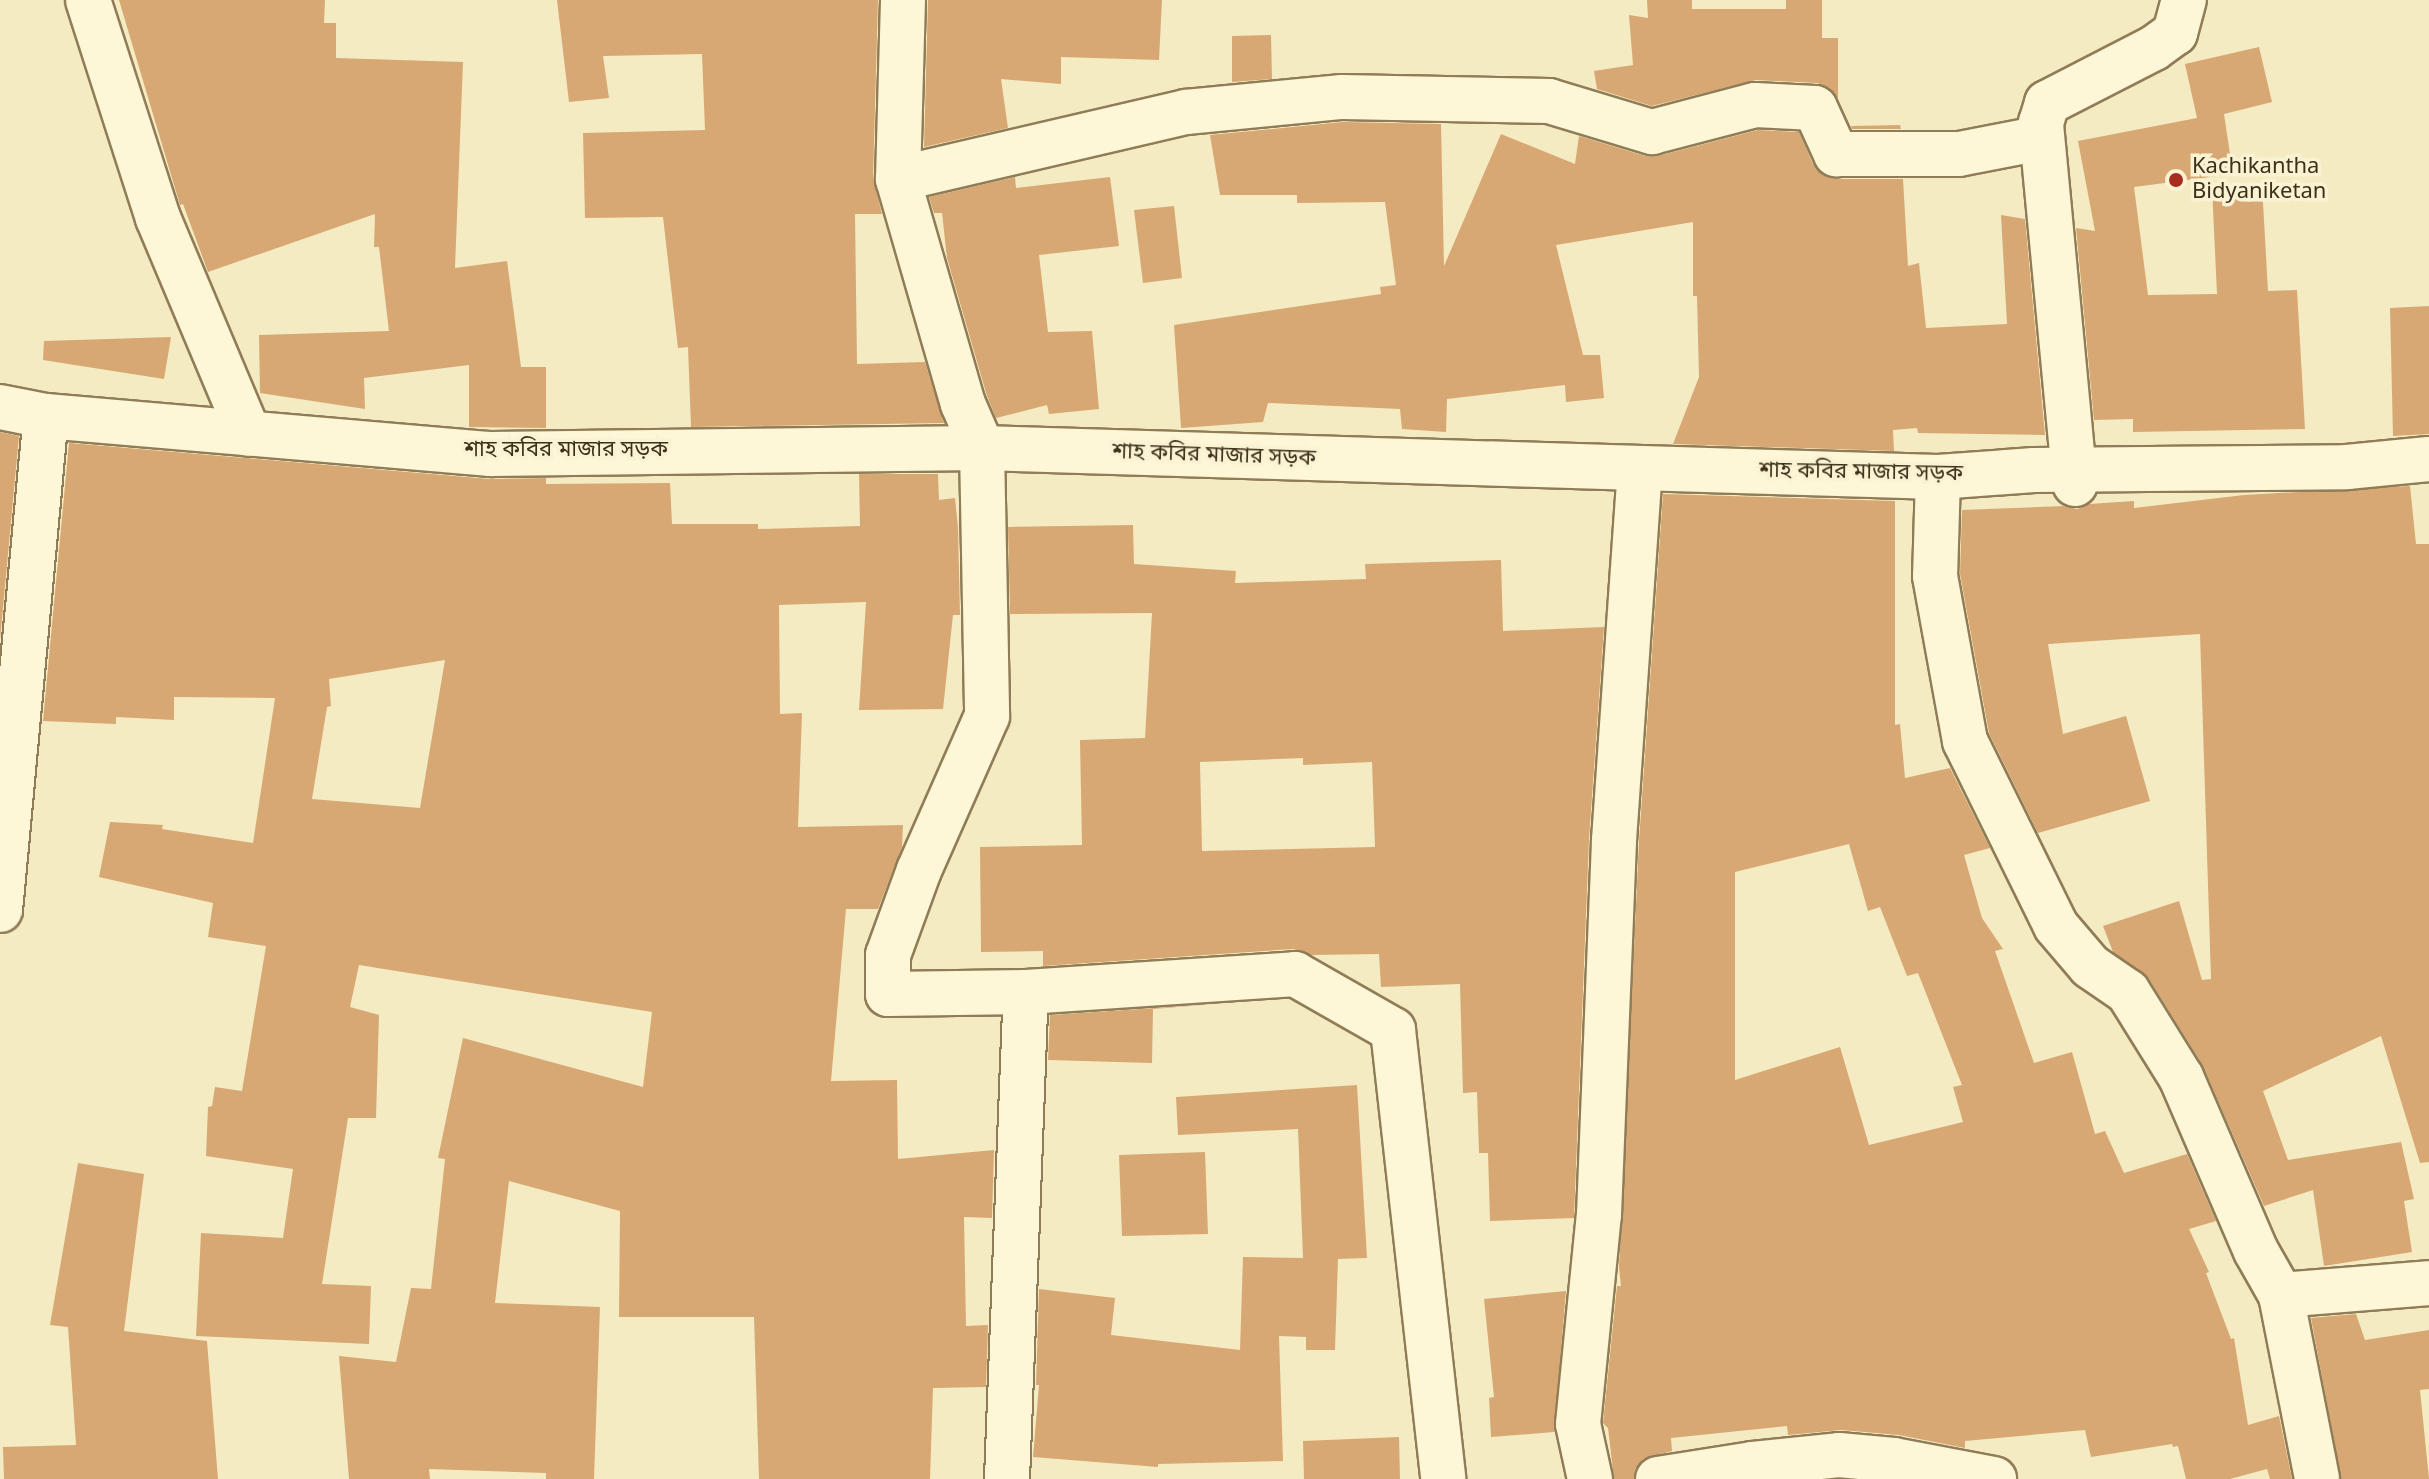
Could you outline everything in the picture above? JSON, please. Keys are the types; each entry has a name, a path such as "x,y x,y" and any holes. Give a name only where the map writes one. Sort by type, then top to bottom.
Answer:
{"street":[{"path":"88,0 158,218 249,434"},
{"path":"903,0 898,179 963,404 982,448 987,716 919,870 888,955 888,994 1026,992 1295,974 1393,1030 1443,1479"},
{"path":"2074,476 2041,138 2047,103 2154,48 2175,33 2184,0"},
{"path":"898,179 1186,112 1342,97 1549,101 1652,132 1755,105 1815,108 1836,154 1959,154 2041,138"},
{"name":"শাহ কবির মাজার সড়ক","path":"0,407 46,416 491,454 982,448 1938,477 2347,467 2429,459"},
{"path":"0,910 46,416"},
{"path":"1590,1479 1578,1424 1599,1215 1614,840 1640,469"},
{"path":"1938,477 1935,576 1965,741 2056,926 2090,966 2128,992 2181,1077 2256,1251 2281,1295 2317,1479"},
{"path":"1007,1479 1026,992"},
{"path":"2281,1295 2429,1283"},
{"path":"1658,1479 1839,1455 1894,1460 1994,1479"}],"building":[{"path":"119,0 325,0 324,23 336,23 336,58 463,62 455,268 507,261 521,367 546,367 546,428 469,427 469,365 364,378 365,409 260,393 259,335 389,331 379,247 374,247 375,214 208,272 183,204 180,205"},
{"path":"557,0 878,0 873,178 882,214 855,214 857,364 925,362 944,423 691,427 688,347 678,348 663,217 585,218 583,133 705,130 702,54 603,56 609,98 569,102"},
{"path":"928,0 1162,0 1159,60 1061,57 1061,84 1001,79 1008,128 924,147"},
{"path":"1647,0 1692,0 1692,9 1786,9 1786,0 1822,0 1822,38 1838,38 1838,98 1830,88 1817,83 1756,80 1652,106 1597,89 1594,71 1633,65 1629,15 1648,18"},
{"path":"1271,35 1272,79 1232,82 1232,36"},
{"path":"2259,47 2272,102 2224,114 2233,174 2134,187 2148,295 2217,294 2212,188 2262,185 2268,291 2297,290 2305,429 2133,432 2133,419 2094,420 2076,228 2095,231 2078,141 2197,118 2185,64"},
{"path":"1343,122 1441,124 1444,266 1501,134 1575,164 1579,136 1645,156 1658,156 1758,130 1799,132 1813,164 1823,175 1836,179 1903,179 1908,266 1919,263 1926,328 2007,324 2001,215 2025,219 2045,435 1918,433 1917,428 1893,430 1894,451 1673,444 1699,377 1697,296 1693,296 1693,222 1556,245 1583,355 1600,355 1604,398 1566,402 1565,385 1447,399 1446,432 1402,429 1400,409 1268,403 1263,422 1181,428 1174,325 1381,294 1380,287 1396,285 1385,202 1297,203 1297,195 1220,195 1210,135"},
{"path":"1900,125 1901,129 1852,129 1851,126"},
{"path":"1015,177 1016,188 1110,177 1119,246 1039,255 1048,332 1092,331 1099,409 1049,414 1047,405 996,418 987,396 947,258 942,213 934,213 929,197"},
{"path":"1174,206 1182,278 1143,283 1134,210"},
{"path":"2429,306 2429,434 2393,436 2390,308"},
{"path":"171,337 164,379 43,360 44,341"},
{"path":"0,432 19,436 0,640"},
{"path":"69,443 489,479 546,478 546,484 670,483 672,524 758,524 758,529 860,526 859,474 938,474 939,500 955,498 960,615 953,615 943,709 859,710 866,602 779,605 780,714 802,713 798,827 903,825 902,847 878,909 846,909 831,1081 897,1080 898,1159 994,1150 992,1218 964,1217 966,1326 988,1325 986,1387 933,1388 930,1479 759,1479 754,1317 619,1317 620,1211 509,1181 495,1303 600,1307 594,1479 546,1479 546,1473 429,1469 430,1479 349,1479 339,1356 396,1362 411,1288 431,1289 445,1159 438,1158 463,1038 643,1087 652,1012 359,965 350,1007 379,1015 376,1118 348,1118 322,1284 371,1286 369,1344 196,1336 201,1233 283,1238 293,1169 206,1156 208,1107 212,1106 215,1087 242,1091 266,946 208,937 213,903 99,877 110,822 163,825 162,829 253,843 275,698 174,697 174,720 116,717 116,724 43,721","holes":["445,660 420,808 312,799 327,707 331,706 329,679"]},
{"path":"2410,486 2416,544 2429,544 2429,1162 2420,1163 2381,1036 2263,1091 2288,1160 2401,1142 2414,1199 2404,1201 2412,1252 2324,1266 2313,1190 2264,1206 2202,1064 2149,979 2113,952 2103,926 2179,901 2202,980 2211,979 2200,634 2048,644 2063,734 2126,716 2150,801 2038,833 1989,733 1960,574 1962,510 2064,506 2077,509 2089,504 2134,501 2134,508 2244,495"},
{"path":"1663,494 1895,501 1895,725 1900,724 1905,778 1950,768 1990,848 1964,855 1982,918 2003,949 1995,951 2034,1063 2072,1052 2095,1134 2105,1131 2124,1173 2187,1154 2216,1221 2189,1229 2209,1272 2206,1273 2231,1339 2234,1338 2248,1425 2279,1416 2292,1479 2270,1479 2267,1469 2230,1479 2186,1479 2178,1446 2173,1447 2172,1444 2091,1457 2085,1430 1965,1441 1965,1448 1899,1435 1841,1430 1788,1435 1787,1426 1671,1438 1672,1451 1643,1459 1635,1469 1634,1479 1614,1479 1608,1428 1603,1423 1617,1286 1621,1286 1619,1267 1639,841","holes":["1849,844 1868,911 1880,907 1907,976 1918,973 1962,1085 1953,1087 1963,1122 1869,1145 1840,1047 1735,1080 1735,872"]},
{"path":"1133,525 1134,564 1236,571 1235,583 1366,579 1365,564 1501,560 1503,631 1604,627 1589,839 1574,1218 1490,1221 1488,1153 1479,1153 1477,1092 1463,1093 1460,984 1381,987 1379,954 1311,955 1293,949 1043,966 1043,951 981,952 980,847 1082,845 1080,740 1145,738 1152,613 1010,614 1008,527","holes":["1303,758 1303,765 1372,762 1375,847 1202,851 1200,762"]},
{"path":"1215,1004 1153,1009 1152,1063 1048,1060 1050,1015"},
{"path":"1357,1085 1367,1258 1338,1259 1335,1350 1306,1350 1306,1337 1279,1336 1283,1461 1158,1464 1158,1467 1033,1457 1039,1385 1036,1385 1039,1289 1115,1298 1111,1335 1240,1350 1243,1257 1303,1258 1298,1129 1178,1135 1176,1097"},
{"path":"1205,1152 1208,1234 1122,1236 1119,1155"},
{"path":"78,1163 144,1174 124,1331 207,1341 218,1479 4,1479 3,1447 76,1445 68,1327 50,1325"},
{"path":"1566,1291 1554,1432 1491,1437 1489,1398 1494,1397 1484,1299"},
{"path":"2356,1314 2365,1340 2429,1330 2429,1389 2420,1390 2429,1479 2341,1479 2311,1318"},
{"path":"1399,1437 1400,1479 1304,1479 1303,1441"}],"place":[{"name":"Kachikantha Bidyaniketan","path":"2176,180"}]}
